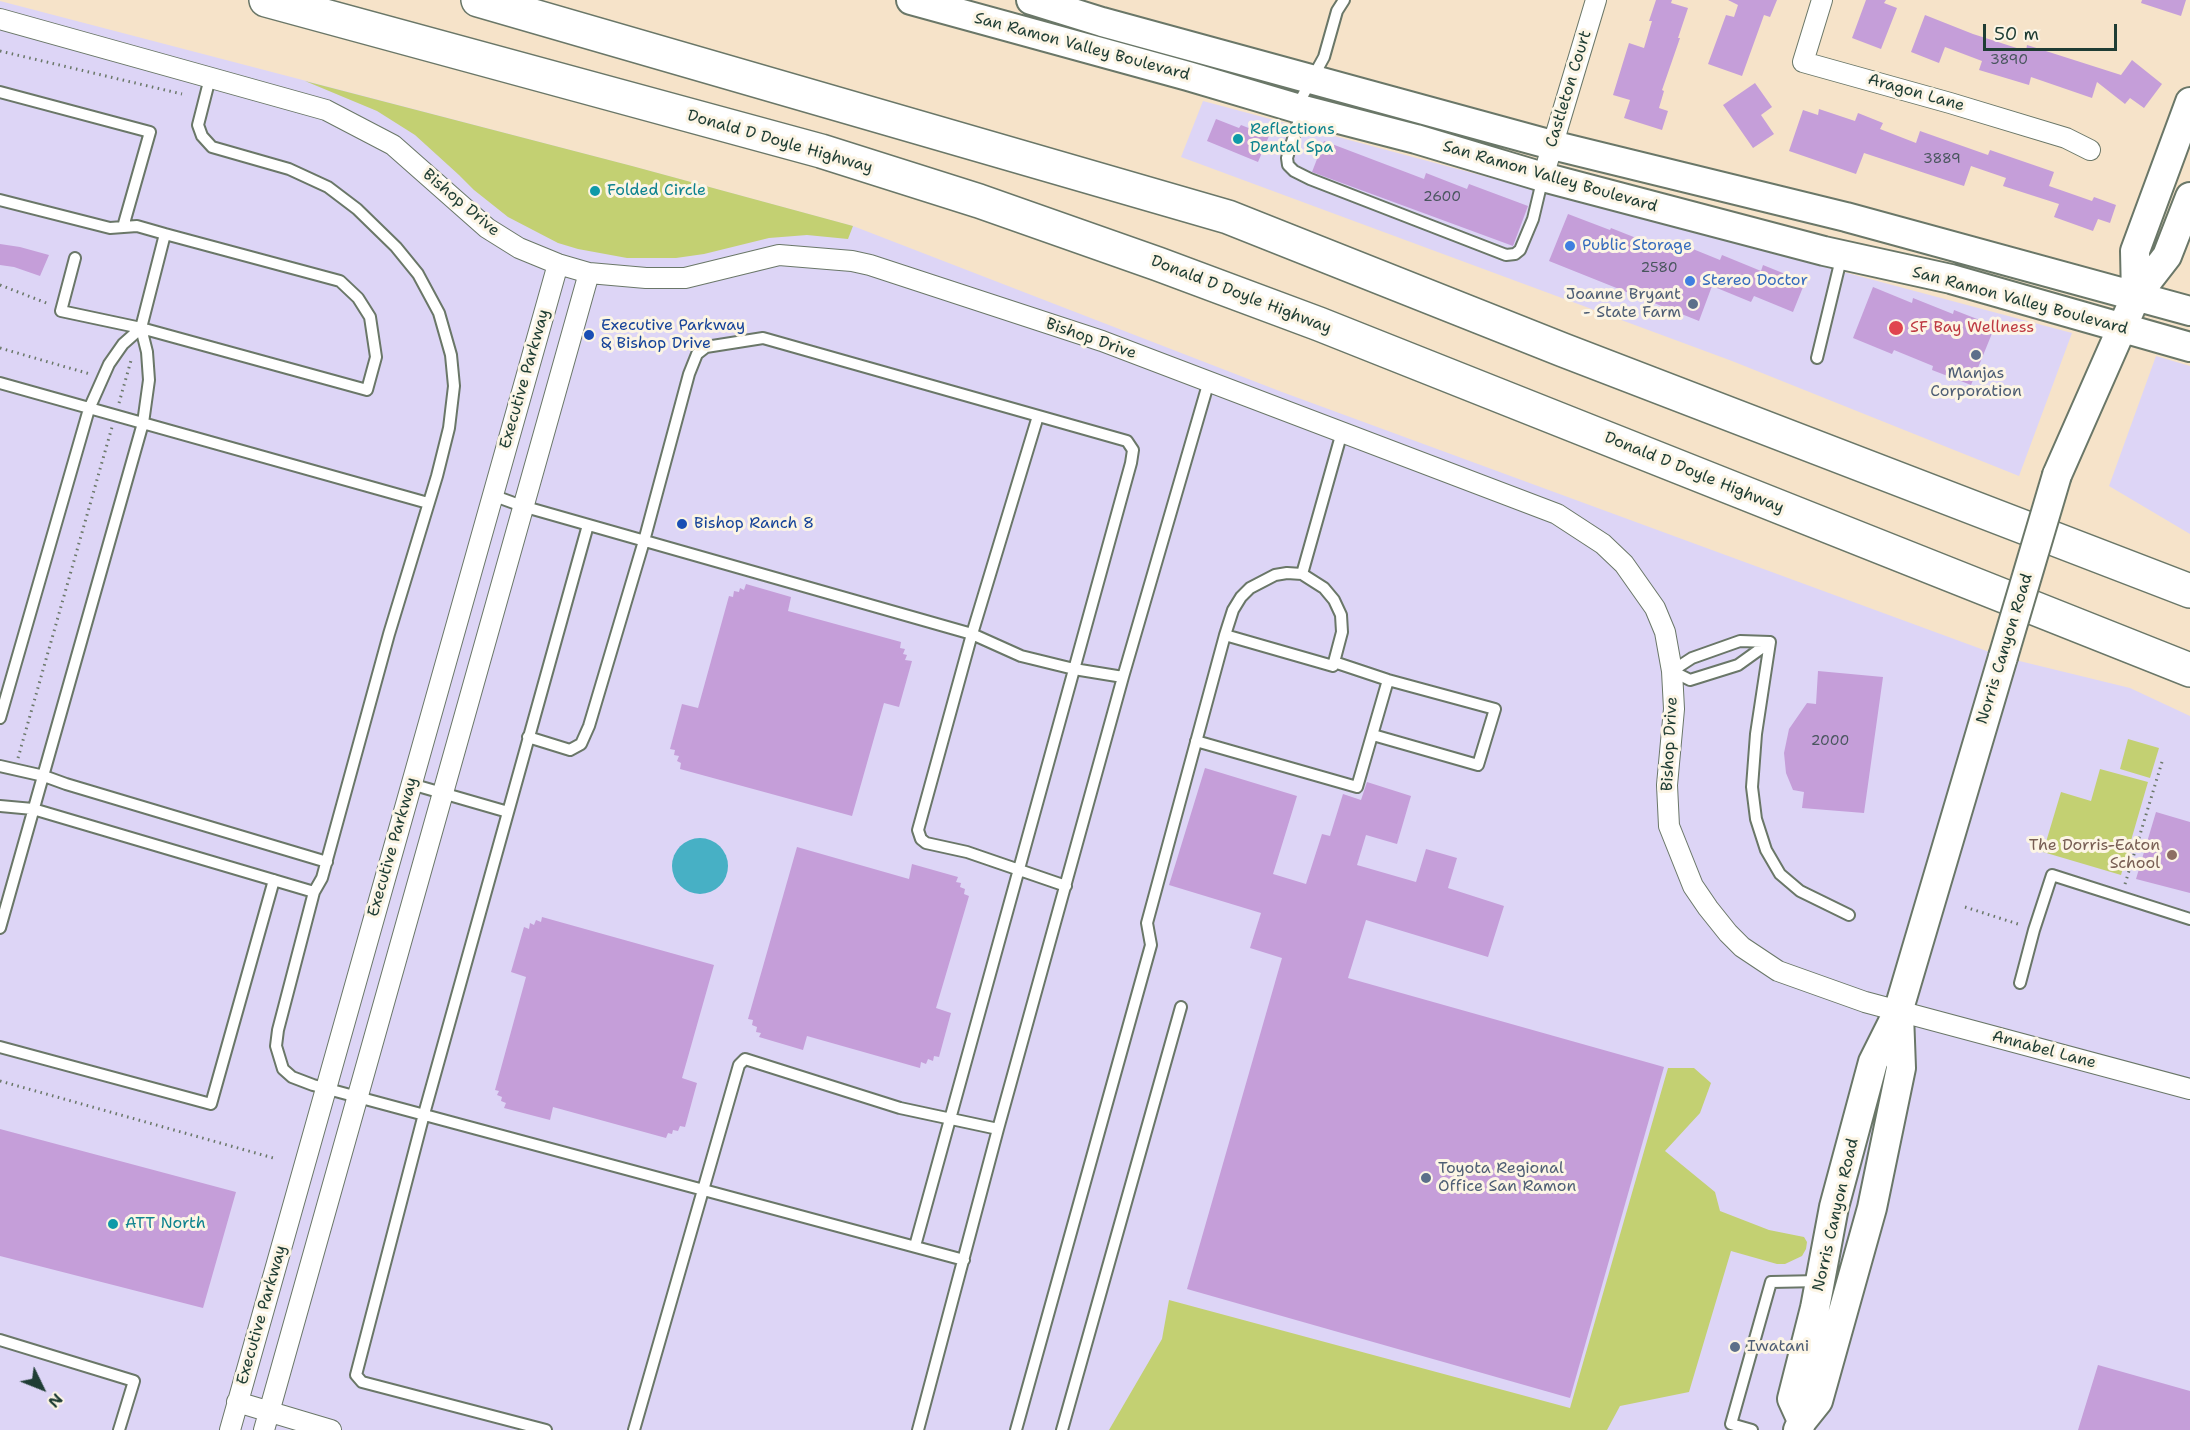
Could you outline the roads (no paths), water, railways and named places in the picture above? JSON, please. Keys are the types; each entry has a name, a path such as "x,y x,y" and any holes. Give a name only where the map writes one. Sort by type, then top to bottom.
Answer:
{"highway":[{"name":"Donald D Doyle Highway","path":"266,0 821,152 1012,213 1319,324 2190,670"},
{"path":"478,0 1228,217 1552,346 2190,591"}],"main road":[{"name":"San Ramon Valley Boulevard","path":"911,0 1299,109 1416,139 1543,177 1842,255 1951,279 2190,347"},
{"name":"San Ramon Valley Boulevard","path":"1031,0 1102,22 1552,145 1846,217 2190,311"},
{"name":"Norris Canyon Road","path":"2136,296 2135,251 2190,102"},
{"name":"Norris Canyon Road","path":"1800,1426 1792,1399 1820,1281 1834,1207 1873,1062 1898,1012 2057,475 2136,296 2167,256 2190,197"},
{"name":"Norris Canyon Road","path":"1800,1426 1818,1401 1872,1208 1901,1068 1898,1012"}],"street":[{"name":"Castleton Court","path":"1543,177 1596,0"},
{"name":"Aragon Lane","path":"1822,0 1803,62 1982,112 2066,138 2090,150"},
{"name":"Bishop Drive","path":"0,19 326,110 393,145 488,228 519,248 558,264 589,273 646,278 685,278 778,255 852,261 955,292 1102,341 1557,514 1603,544 1624,564 1655,609 1665,632 1672,671 1674,709 1667,785 1669,826 1685,868 1708,908 1742,947 1778,971 1898,1012"},
{"name":"Executive Parkway","path":"230,1430 558,264"},
{"name":"Executive Parkway","path":"266,1420 589,273"},
{"name":"Annabel Lane","path":"1898,1012 2190,1088"},
{"path":"237,1402 266,1420 331,1430"}],"lane":[{"path":"1344,0 1337,10 1324,57 1311,79 1299,109 1287,158 1288,165 1294,171 1506,255 1515,254 1520,250 1533,219 1543,177"},
{"path":"210,78 198,125 202,136 212,147 289,169 328,187 357,209 396,247 418,274 439,313 451,355 454,386 449,428 389,634 327,862 315,892 278,1030 276,1046 283,1069 292,1077 325,1088 964,1260"},
{"path":"0,92 150,132 123,227"},
{"path":"0,200 111,228 137,226 340,281 358,298 370,316 376,357 367,390 141,328 61,311 75,258"},
{"path":"0,928 142,423 149,380 147,352 141,328 165,234"},
{"path":"1817,358 1842,255"},
{"path":"0,718 88,409 109,364 123,344 141,328"},
{"path":"528,737 570,750 581,744 589,726 644,541 689,374 697,354 706,347 763,338 1127,441 1133,450 1131,464 915,1246"},
{"path":"918,1430 998,1129 1123,677 1209,381"},
{"path":"0,383 428,503"},
{"path":"1038,416 972,634 918,830 921,839 926,843 967,852 1020,868 1066,886"},
{"path":"1302,574 1342,432"},
{"path":"492,495 522,506 972,634 1021,656 1074,669 1123,677"},
{"path":"546,1430 362,1382 356,1375 424,1114 588,525"},
{"path":"1016,1430 1151,945 1147,923 1225,635 1233,610 1250,588 1275,575 1287,573 1302,574 1324,588 1334,600 1341,615 1342,632 1333,666 1225,635"},
{"path":"1672,671 1692,658 1740,641 1770,642"},
{"path":"1672,671 1690,680 1738,665 1770,642"},
{"path":"1770,642 1756,734 1752,787 1756,819 1766,850 1780,874 1800,891 1849,915"},
{"path":"1334,662 1388,680 1495,709 1478,765 1373,735"},
{"path":"1196,741 1357,787 1388,680"},
{"path":"0,766 44,776 327,862"},
{"path":"411,784 508,812"},
{"path":"0,806 33,809 315,892"},
{"path":"2020,983 2052,875 2190,919"},
{"path":"0,1047 211,1104 274,880"},
{"path":"1062,1430 1181,1008"},
{"path":"634,1430 739,1065 745,1059 793,1072 841,1091 948,1120 998,1129"},
{"path":"1752,1430 1731,1424 1771,1282 1820,1281"},
{"path":"0,1340 134,1381 119,1430"}],"water":[{"path":"700,838 711,840 720,846 726,855 728,866 726,877 720,886 711,892 700,894 689,892 680,886 674,877 672,866 674,855 680,846 689,840"}],"place":[{"name":"Reflections Dental Spa","path":"1238,139"},
{"name":"Folded Circle","path":"595,191"},
{"name":"Public Storage","path":"1570,246"},
{"name":"Stereo Doctor","path":"1690,281"},
{"name":"Joanne Bryant - State Farm","path":"1693,304"},
{"name":"SF Bay Wellness","path":"1896,328"},
{"name":"Executive Parkway & Bishop Drive","path":"589,335"},
{"name":"Manjas Corporation","path":"1976,355"},
{"name":"Bishop Ranch 8","path":"682,524"},
{"name":"The Dorris-Eaton School","path":"2172,855"},
{"name":"Toyota Regional Office San Ramon","path":"1426,1178"},
{"name":"ATT North","path":"113,1224"},
{"name":"Iwatani","path":"1735,1347"}]}
